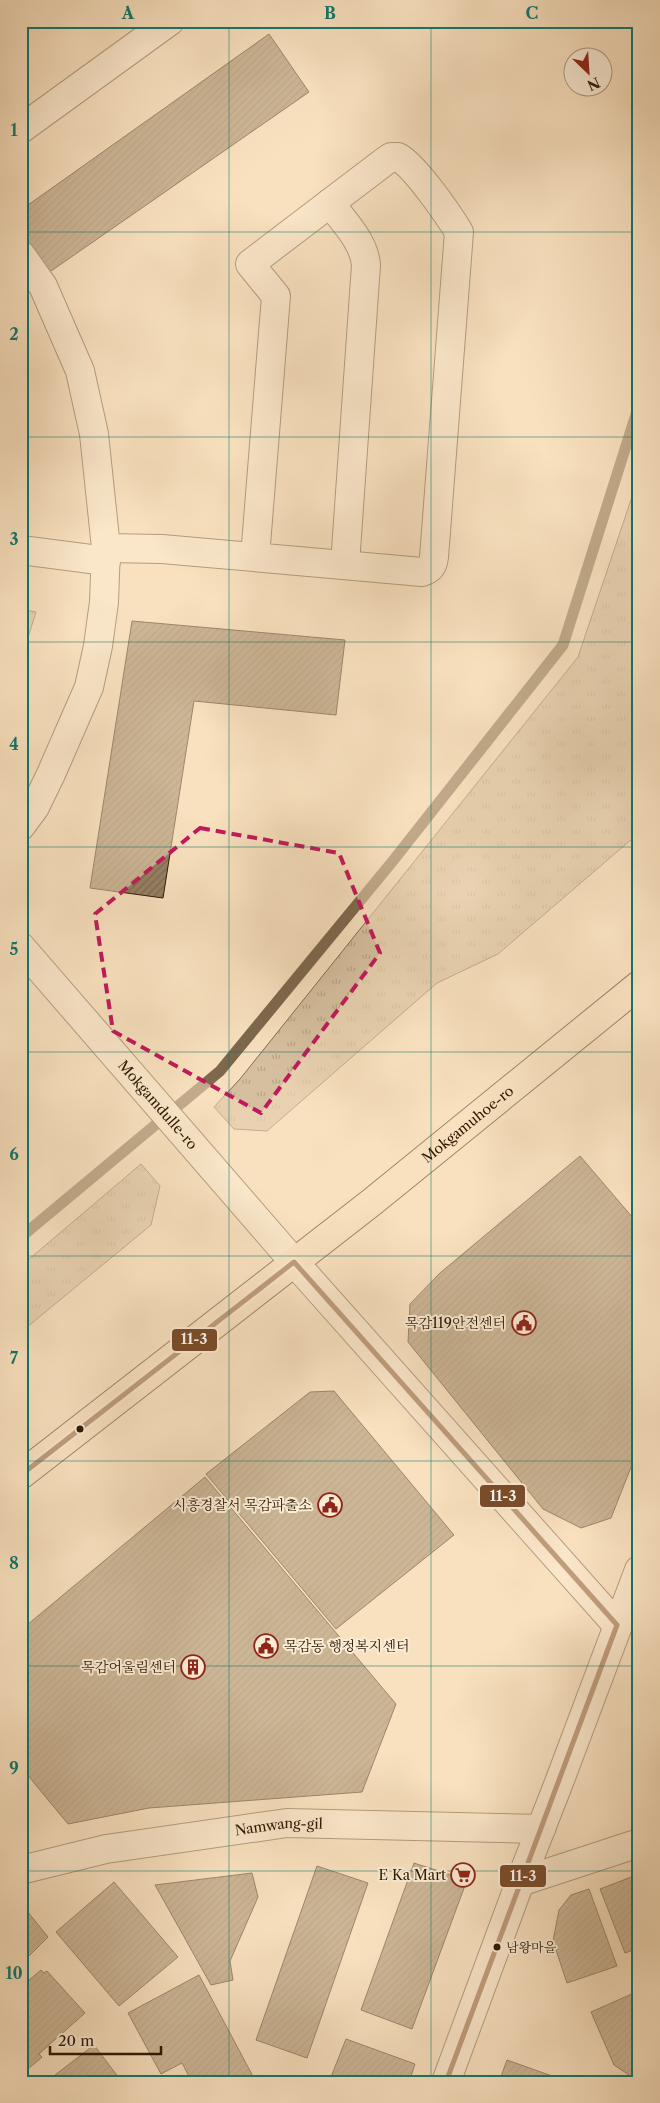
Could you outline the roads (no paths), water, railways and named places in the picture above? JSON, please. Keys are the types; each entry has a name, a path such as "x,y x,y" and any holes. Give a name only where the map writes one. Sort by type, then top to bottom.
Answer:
{"main road":[{"name":"Mokgamuhoe-ro","path":"21,1475 294,1262 639,985"}],"street":[{"path":"21,129 170,21"},
{"path":"21,550 106,555 162,549 422,572 429,570 432,566 436,537 459,232 408,164 398,157 391,157 384,162 250,264 276,296 255,557"},
{"path":"330,203 360,244 365,255 366,265 345,564"},
{"path":"21,255 43,286 80,371 94,434 106,555 98,646 89,686 51,774 34,807 21,826"},
{"name":"Mokgamdulle-ro","path":"21,947 294,1262"},
{"path":"294,1262 617,1625"},
{"path":"446,2082 639,1570"},
{"name":"Namwang-gil","path":"21,1870 106,1849 287,1823 541,1829"},
{"path":"520,1882 639,1843"}],"waterway":[{"path":"21,1237 220,1071 392,862 563,645 639,405"}],"place":[{"name":"목감119안전센터","path":"524,1323"},
{"name":"시흥경찰서 목감파출소","path":"330,1505"},
{"name":"목감동 행정복지센터","path":"266,1646"},
{"name":"목감어울림센터","path":"193,1667"},
{"name":"E Ka Mart","path":"463,1875"},
{"name":"남왕마을","path":"497,1947"}]}
